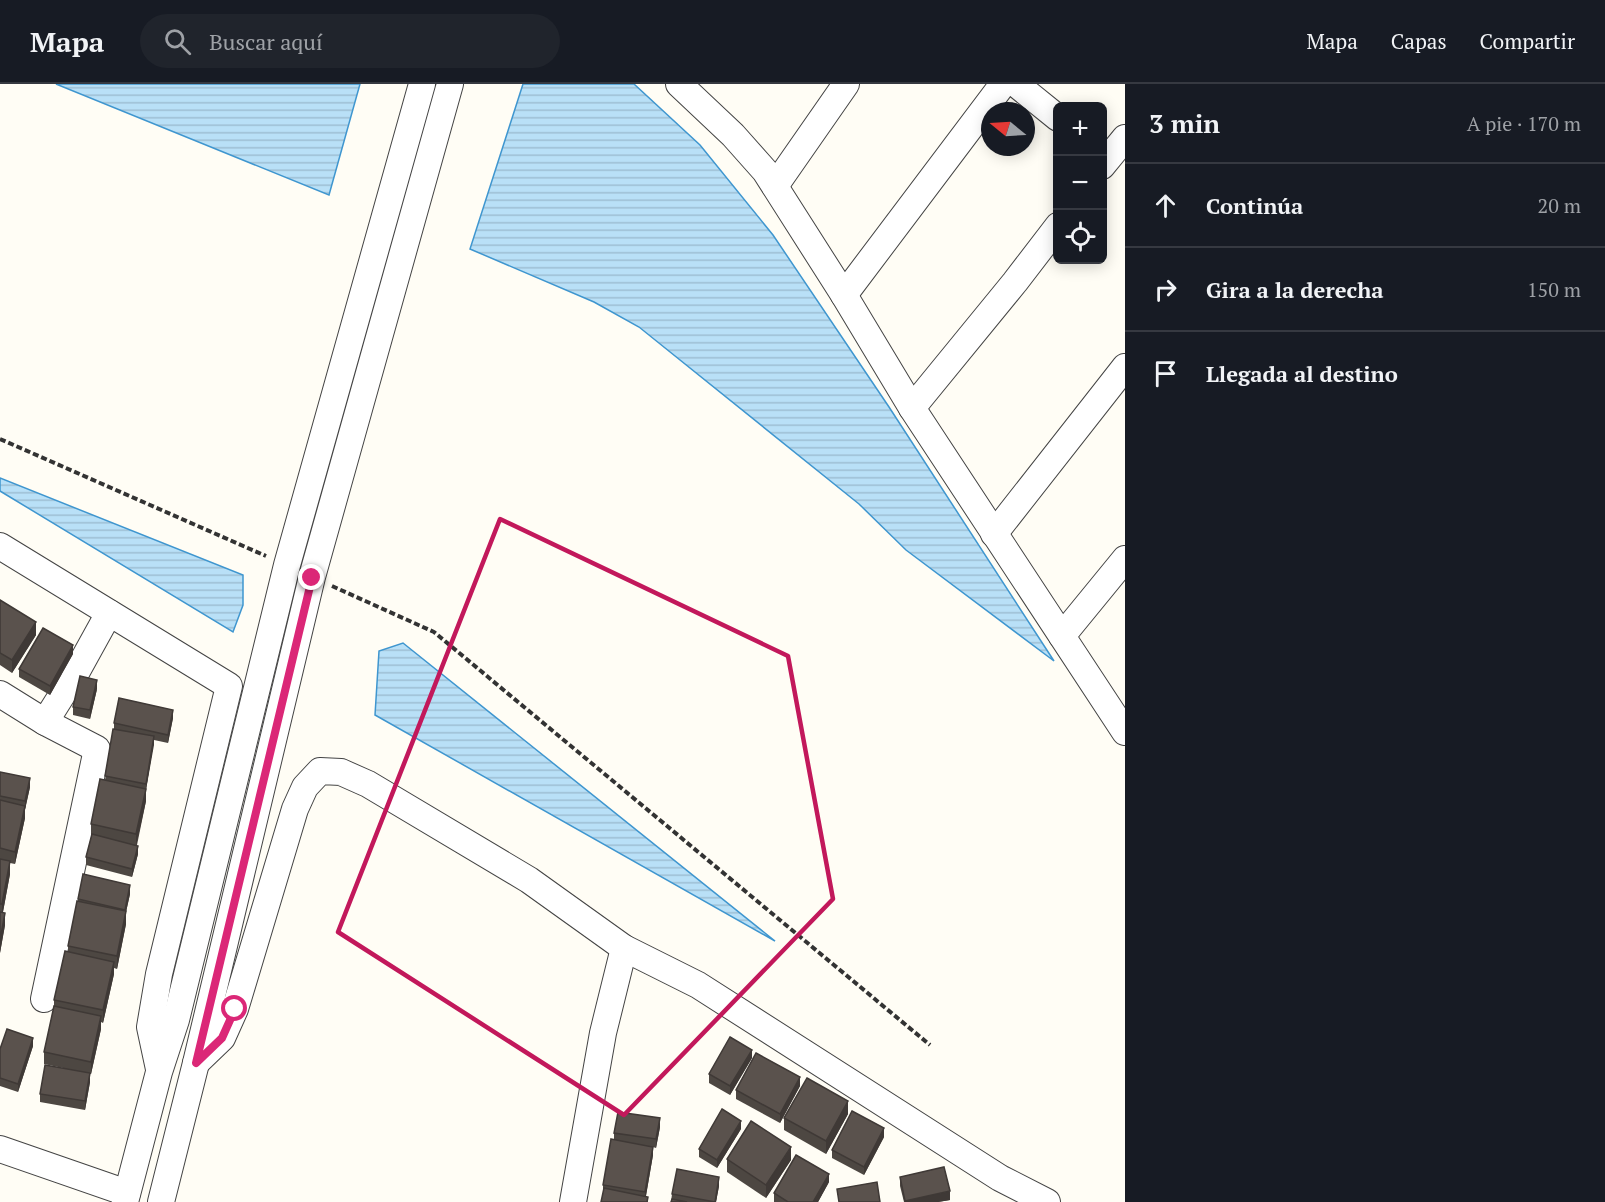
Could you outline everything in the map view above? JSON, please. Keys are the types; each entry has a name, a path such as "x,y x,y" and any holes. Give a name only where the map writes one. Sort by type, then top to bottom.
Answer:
{"street":[{"path":"0,1149 126,1198 159,1072 176,1020 287,565 422,84"},
{"path":"161,1202 312,578 450,84"},
{"path":"679,84 733,135 765,171 912,408 1125,732"},
{"path":"775,186 846,84"},
{"path":"844,295 1002,84"},
{"path":"1016,84 1053,114"},
{"path":"1109,163 1125,138"},
{"path":"912,408 1053,233"},
{"path":"994,534 1125,367"},
{"path":"0,546 229,686 159,974 150,1027 159,1072"},
{"path":"1062,636 1125,559"},
{"path":"45,722 109,613"},
{"path":"0,694 97,750 44,999"},
{"path":"196,1063 222,1038 235,1009 295,809 305,787 320,771 341,772 368,784 529,880 624,948 698,985 1001,1190 1047,1202"},
{"path":"573,1202 603,1033 624,948"}],"path":[{"path":"0,439 287,565"},
{"path":"312,578 434,632 930,1045"}],"highlighted area":[{"path":"500,519 788,656 833,899 624,1115 338,932"}],"water":[{"path":"56,84 360,84 329,195"},
{"path":"523,84 634,84 700,145 773,235 889,407 1054,661 906,550 859,504 639,327 594,302 470,249"},
{"path":"0,478 243,575 243,605 233,632 0,491"},
{"path":"403,643 775,941 375,715 379,651"}],"building":[{"path":"0,600 36,622 12,660 0,653"},
{"path":"43,628 73,645 50,686 19,669"},
{"path":"80,676 97,680 90,710 73,707"},
{"path":"119,698 173,710 168,735 114,723"},
{"path":"113,729 154,736 146,784 105,776"},
{"path":"0,772 30,778 25,801 0,796"},
{"path":"100,779 146,789 136,834 91,824"},
{"path":"0,800 25,806 15,852 0,848"},
{"path":"92,834 138,846 132,869 86,857"},
{"path":"0,859 10,861 2,904 0,904"},
{"path":"83,874 130,885 125,910 78,899"},
{"path":"77,901 126,911 117,956 68,946"},
{"path":"0,912 5,913 0,940"},
{"path":"65,951 114,962 103,1010 54,1000"},
{"path":"54,1006 101,1016 91,1062 44,1052"},
{"path":"7,1029 33,1038 18,1084 0,1078 0,1049"},
{"path":"730,1037 752,1050 730,1086 709,1074"},
{"path":"756,1053 800,1077 780,1114 736,1090"},
{"path":"45,1065 90,1073 85,1101 40,1094"},
{"path":"807,1078 848,1101 826,1141 784,1118"},
{"path":"722,1109 741,1121 717,1160 699,1149"},
{"path":"852,1111 884,1128 864,1167 832,1150"},
{"path":"618,1112 660,1118 656,1139 614,1133"},
{"path":"751,1121 791,1147 766,1185 727,1159"},
{"path":"611,1139 653,1147 645,1192 603,1185"},
{"path":"796,1155 829,1174 813,1202 788,1202 774,1193"},
{"path":"944,1167 950,1191 905,1201 900,1177"},
{"path":"677,1169 719,1177 715,1202 672,1194"},
{"path":"877,1182 880,1202 839,1202 837,1189"},
{"path":"604,1188 648,1197 647,1202 601,1202"},
{"path":"672,1199 687,1202 671,1202"}],"route":[{"path":"235,1009 222,1038 196,1063 312,578"}]}
